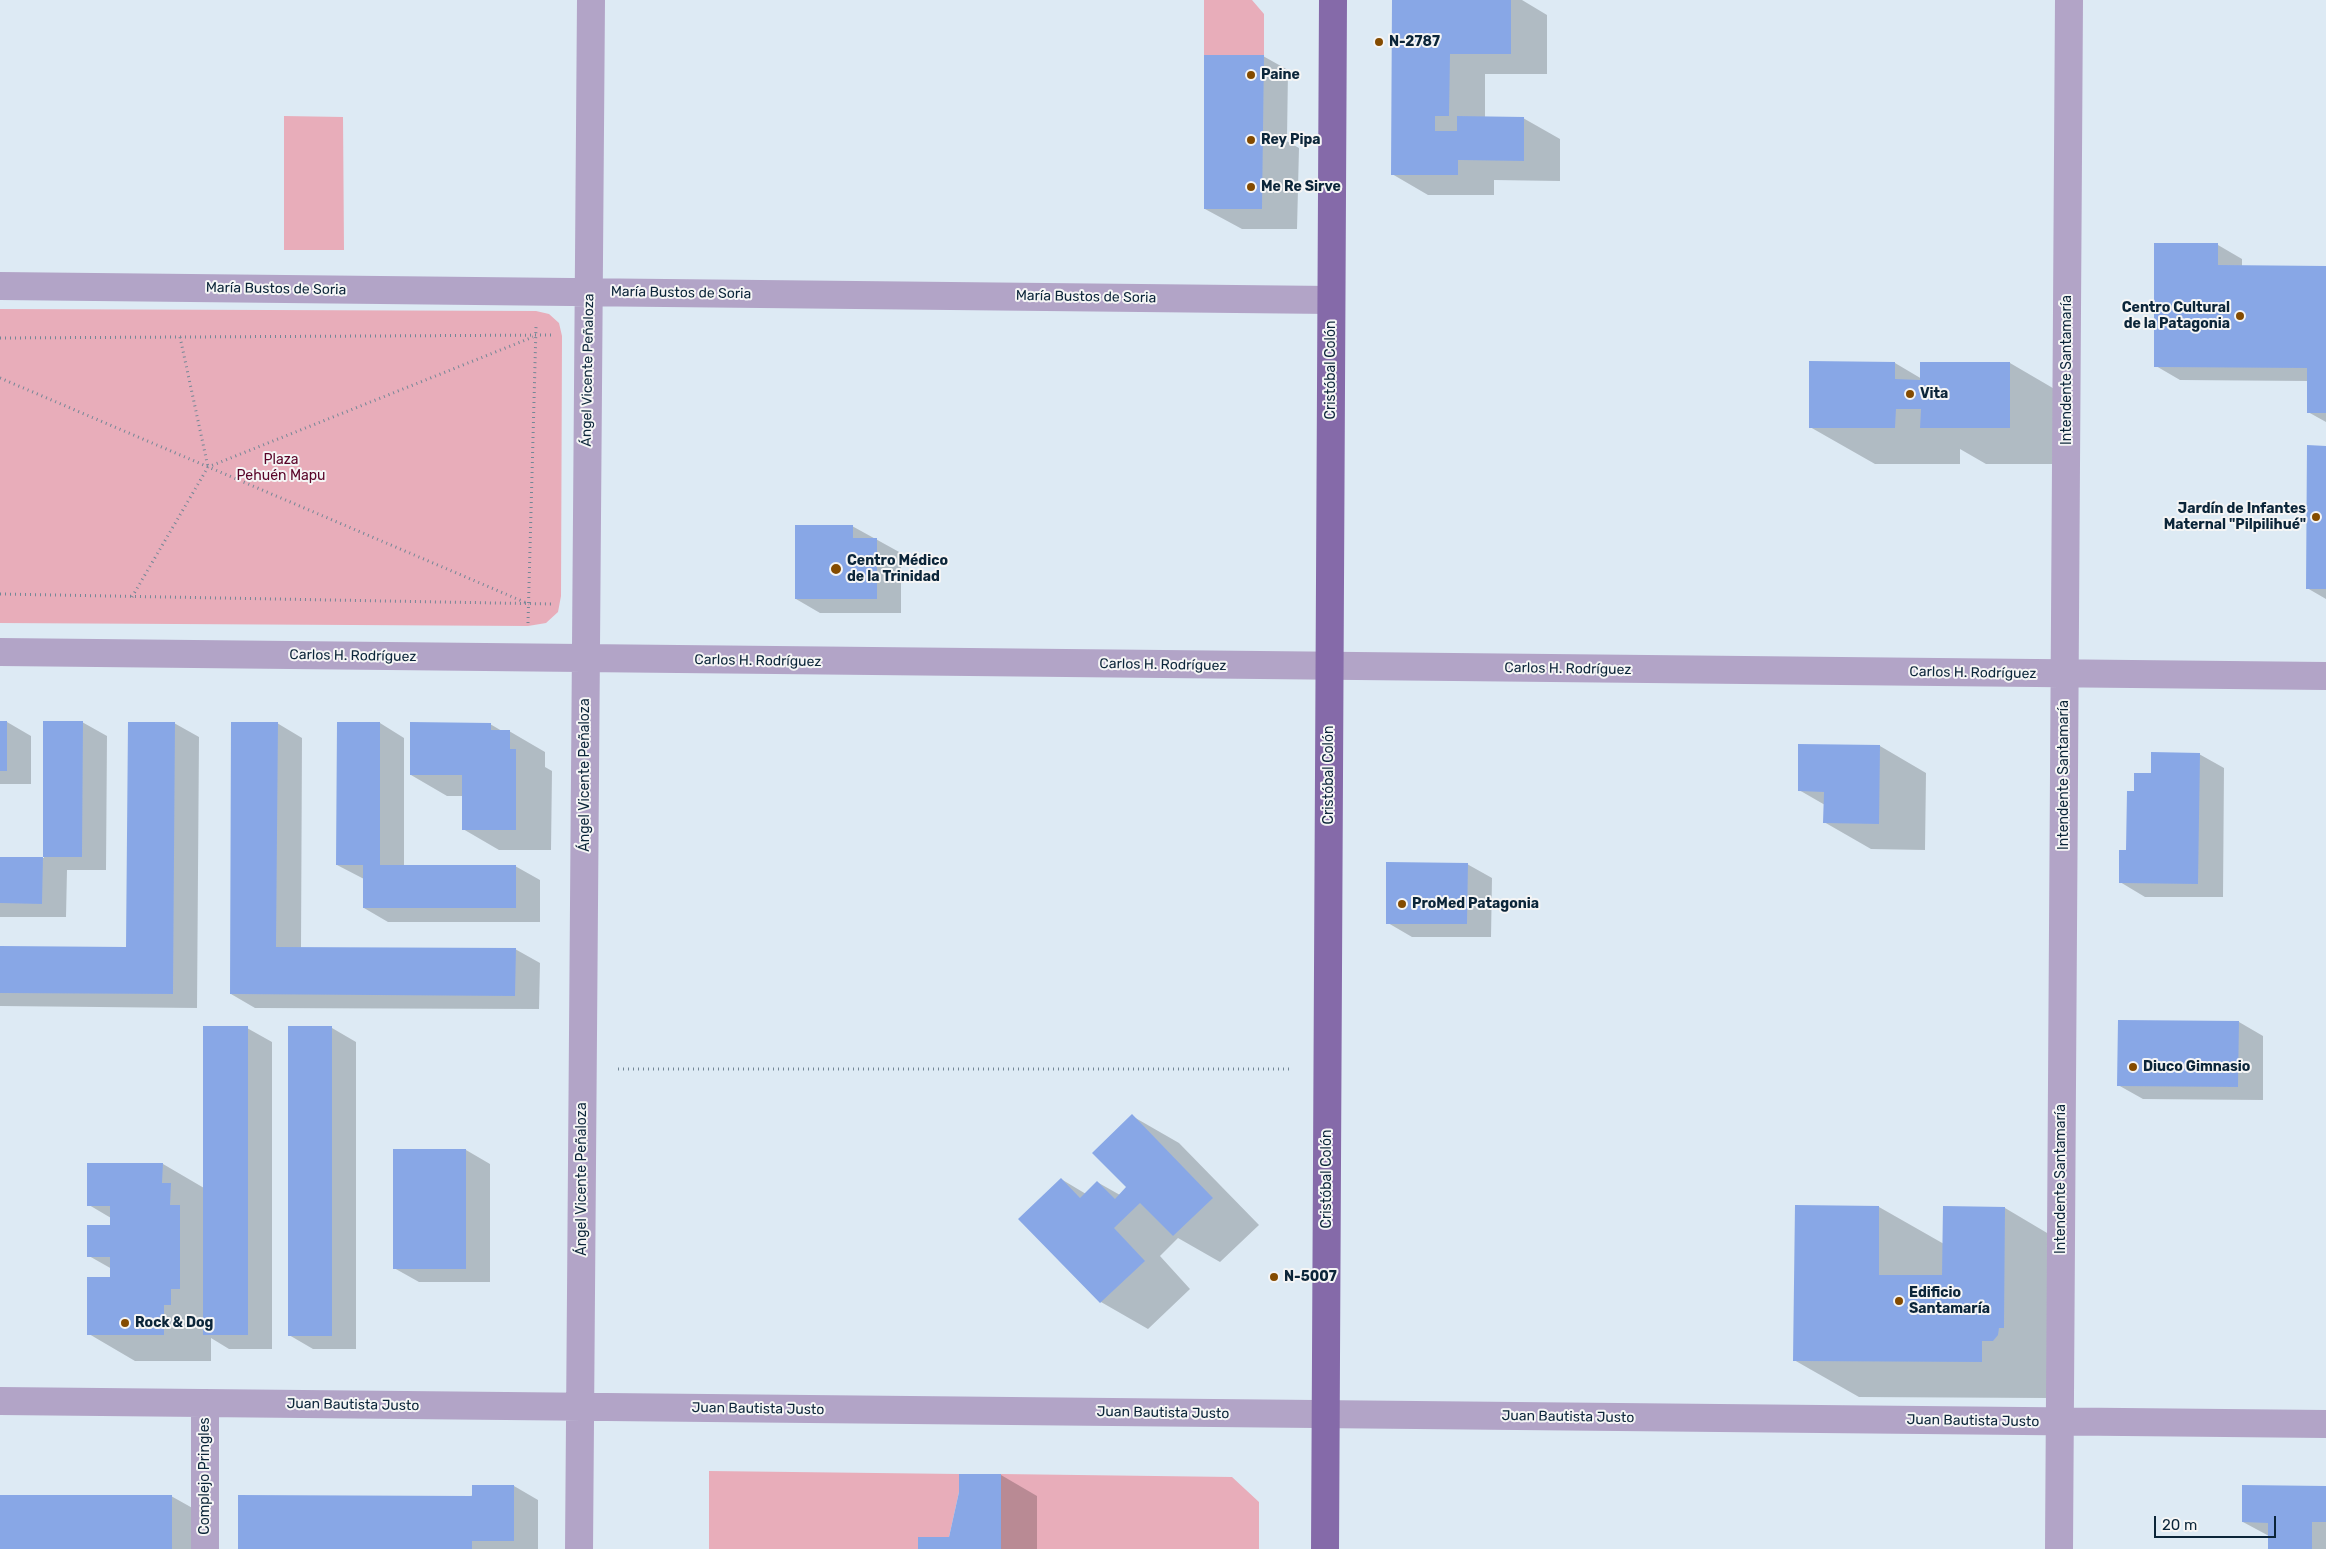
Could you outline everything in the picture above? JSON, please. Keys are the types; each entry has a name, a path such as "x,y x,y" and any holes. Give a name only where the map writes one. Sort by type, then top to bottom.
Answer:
{"main road":[{"name":"Cristóbal Colón","path":"1326,1549 1333,0"}],"street":[{"name":"Ángel Vicente Peñaloza","path":"579,1549 591,0"},
{"name":"Intendente Santamaría","path":"2059,1549 2069,0"},
{"name":"María Bustos de Soria","path":"0,286 1332,300"},
{"name":"Carlos H. Rodríguez","path":"0,652 2326,676"},
{"name":"Juan Bautista Justo","path":"0,1401 2326,1424"},
{"name":"Complejo Pringles","path":"205,1403 205,1549"}],"path":[{"path":"528,626 536,319"},
{"path":"132,597 208,467 536,336"},
{"path":"0,338 562,336"},
{"path":"180,337 208,467"},
{"path":"0,378 529,604"},
{"path":"0,594 560,604"},
{"path":"583,1069 1328,1069"}],"green space":[{"path":"1204,0 1252,0 1264,14 1264,55 1204,55"},
{"path":"284,116 343,117 344,250 284,250"},
{"name":"Plaza Pehuén Mapu","path":"0,309 536,311 549,314 559,323 562,336 561,596 558,612 546,623 528,626 0,623"},
{"path":"709,1471 959,1474 959,1492 949,1537 918,1537 918,1549 709,1549"},
{"path":"1001,1474 1232,1477 1259,1502 1259,1549 1001,1549"}],"building":[{"path":"1392,0 1511,0 1511,54 1450,54 1449,116 1435,116 1435,131 1457,131 1457,116 1524,117 1524,161 1458,160 1458,175 1391,175"},
{"path":"1204,55 1264,55 1262,209 1204,209"},
{"name":"Centro Cultural de la Patagonia","path":"2154,243 2218,243 2218,265 2326,266 2326,413 2307,413 2307,368 2154,367"},
{"name":"Vita","path":"1809,361 1895,362 1895,379 1920,380 1920,362 2010,362 2010,428 1920,428 1921,409 1896,409 1895,428 1809,428"},
{"path":"2307,445 2326,446 2326,589 2306,589"},
{"name":"Centro Médico de la Trinidad","path":"795,525 853,525 853,538 877,538 877,599 795,599"},
{"path":"0,721 7,721 7,771 0,771"},
{"path":"43,721 83,721 82,857 43,857"},
{"path":"128,722 175,722 173,994 0,993 0,946 126,947"},
{"path":"231,722 278,722 276,947 516,948 515,996 230,994"},
{"path":"337,722 380,722 380,865 516,865 516,908 363,908 363,865 336,865"},
{"path":"410,722 491,723 491,730 510,730 510,749 516,749 516,830 462,830 462,775 410,775"},
{"path":"1798,744 1880,745 1879,824 1823,823 1824,792 1798,791"},
{"path":"2151,752 2200,753 2198,884 2119,883 2119,850 2126,850 2127,791 2134,791 2134,773 2151,773"},
{"path":"0,857 43,857 42,904 0,903"},
{"path":"1386,862 1468,863 1467,924 1386,924"},
{"path":"2118,1020 2239,1021 2238,1087 2117,1086"},
{"path":"203,1026 248,1026 248,1335 203,1335"},
{"path":"288,1026 332,1026 332,1336 288,1336"},
{"path":"1132,1114 1213,1198 1173,1236 1140,1203 1114,1228 1145,1261 1100,1303 1018,1219 1061,1178 1080,1198 1097,1181 1115,1199 1126,1187 1092,1153"},
{"path":"393,1149 466,1149 466,1269 393,1269"},
{"path":"87,1163 163,1163 162,1183 171,1183 170,1205 180,1205 180,1289 171,1289 171,1305 164,1305 164,1335 87,1335 87,1277 110,1277 110,1257 87,1257 87,1225 110,1225 110,1206 87,1206"},
{"name":"Edificio Santamaría","path":"1795,1205 1879,1206 1879,1275 1942,1275 1943,1206 2005,1207 2004,1328 1999,1328 1998,1335 1993,1341 1982,1341 1982,1362 1793,1361"},
{"path":"959,1474 1001,1474 1001,1549 918,1549 918,1537 949,1537 959,1492"},
{"path":"472,1485 514,1485 514,1541 472,1541 472,1549 238,1549 238,1495 472,1496"},
{"path":"2242,1485 2326,1486 2326,1522 2312,1522 2312,1549 2268,1549 2268,1523 2242,1522"},
{"path":"0,1495 172,1495 172,1549 0,1549"}],"place":[{"name":"N-2787","path":"1379,42"},
{"name":"Paine","path":"1251,75"},
{"name":"Rey Pipa","path":"1251,140"},
{"name":"Me Re Sirve","path":"1251,187"},
{"name":"Centro Cultural de la Patagonia","path":"2240,316"},
{"name":"Vita","path":"1910,394"},
{"name":"Jardín de Infantes Maternal \"Pilpilihué\"","path":"2316,517"},
{"name":"Centro Médico de la Trinidad","path":"836,569"},
{"name":"ProMed Patagonia","path":"1402,904"},
{"name":"Diuco Gimnasio","path":"2133,1067"},
{"name":"N-5007","path":"1274,1277"},
{"name":"Edificio Santamaría","path":"1899,1301"},
{"name":"Rock & Dog","path":"125,1323"}]}
